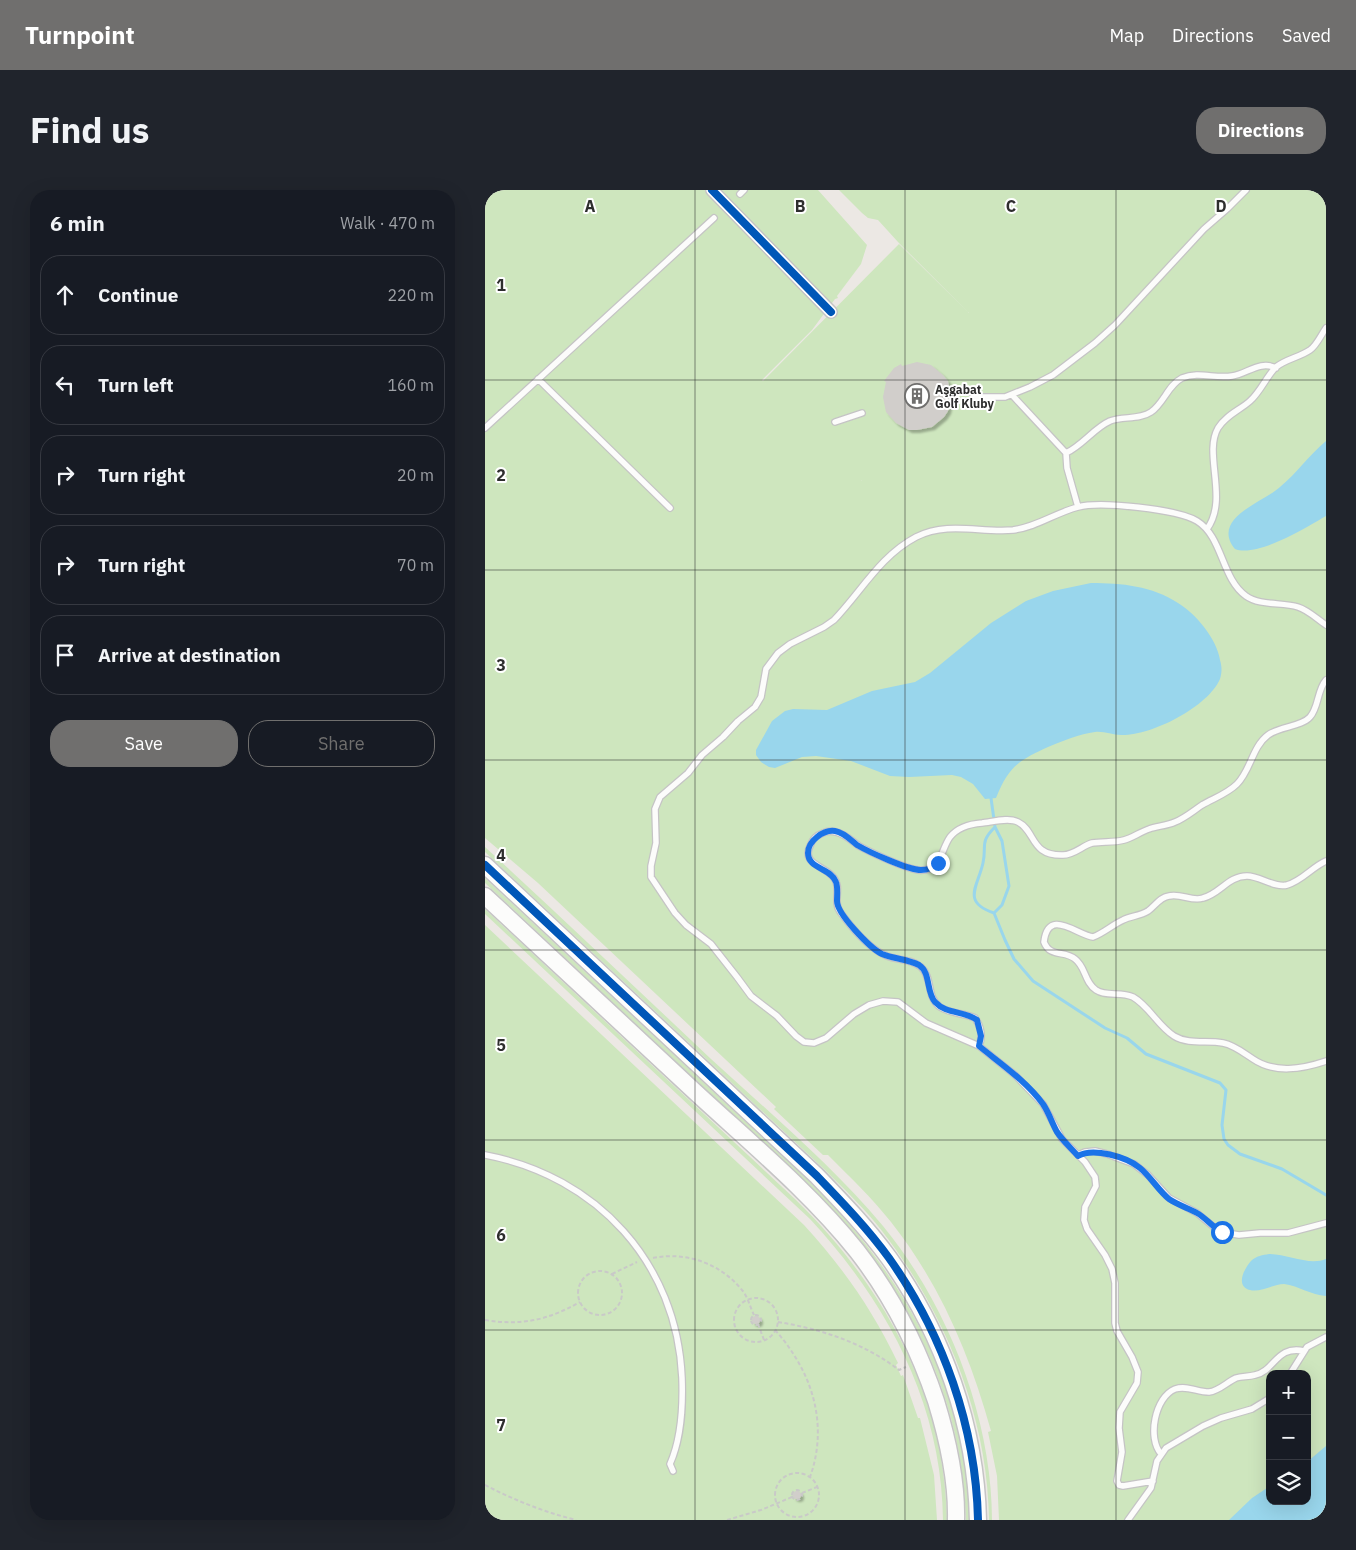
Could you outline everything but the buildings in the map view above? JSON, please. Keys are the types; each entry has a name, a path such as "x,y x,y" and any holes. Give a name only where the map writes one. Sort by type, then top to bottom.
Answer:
{"street":[{"path":"712,190 831,312"},
{"path":"485,865 817,1176 857,1219 890,1259 918,1304 941,1352 959,1399 975,1465 978,1520"},
{"path":"485,896 804,1193 857,1251 899,1314 921,1360 940,1413 947,1440 956,1491 956,1520"}],"lane":[{"path":"973,397 1012,395 1053,375 1105,335 1204,229 1246,190"},
{"path":"485,428 715,218"},
{"path":"1207,529 1212,521 1216,507 1214,447 1217,430 1228,417 1256,395 1276,368 1312,348 1326,328"},
{"path":"1066,453 1108,422 1149,413 1160,404 1172,386 1181,379 1193,375 1233,376 1269,365 1276,368"},
{"path":"538,379 670,508"},
{"path":"1012,395 1066,453 1067,468 1078,507"},
{"path":"835,422 862,413"},
{"path":"1153,1481 1123,1486 1117,1481 1122,1456 1120,1412 1122,1405 1137,1383 1138,1372 1133,1357 1117,1331 1115,1323 1115,1283 1110,1263 1091,1235 1084,1220 1083,1211 1095,1191 1096,1182 1092,1171 1062,1139 1048,1112 1035,1094 1006,1067 979,1046 926,1024 901,1004 891,1001 877,1002 861,1010 832,1034 820,1041 810,1043 800,1039 777,1016 751,996 716,950 707,940 681,920 657,887 650,871 656,843 655,810 660,797 688,773 702,755 755,707 761,697 766,669 773,658 790,644 817,631 834,620 875,570 892,554 908,542 930,532 950,528 1011,530 1028,527 1078,507 1119,506 1157,510 1190,517 1207,529 1233,581 1245,595 1258,600 1299,607 1326,626"},
{"path":"979,1046 981,1036 977,1020 968,1015 949,1011 935,1002 931,997 925,973 921,966 880,953 861,937 839,910 835,879 812,862 808,854 810,846 815,839 822,833 834,831 870,852 917,870 925,870 938,863 947,841 959,829 969,824 1011,820 1019,822 1036,845 1043,851 1052,854 1071,854 1095,843 1124,840 1146,830 1176,822 1235,786 1245,775 1261,743 1268,735 1309,718 1321,685 1326,680"},
{"path":"1326,861 1286,885 1245,876 1231,880 1204,898 1194,899 1175,895 1166,897 1145,913 1124,919 1093,937 1064,924 1056,924 1047,931 1044,942 1052,952 1070,956 1077,960 1081,965 1087,982 1095,989 1105,994 1132,997 1162,1026 1178,1038 1194,1042 1225,1044 1261,1064 1279,1069 1301,1067 1326,1060"},
{"path":"1078,1156 1085,1152 1095,1152 1107,1154 1135,1164 1171,1200 1197,1213 1215,1228 1226,1233 1239,1235 1260,1232 1288,1233 1326,1224"},
{"path":"485,1155 530,1167 573,1188 623,1230 646,1259 660,1284 666,1300 675,1329 681,1363 683,1402 676,1446 670,1464 673,1471"},
{"path":"1292,1370 1303,1351 1326,1336"},
{"path":"1161,1454 1155,1440 1154,1425 1162,1403 1172,1390 1184,1388 1207,1392 1213,1391 1236,1378 1261,1373 1275,1359 1286,1352 1303,1351"},
{"path":"1129,1520 1147,1494 1153,1481 1157,1461 1172,1443 1203,1426 1221,1418 1252,1409 1266,1400"}],"path":[{"path":"612,1274 630,1264 646,1259 672,1256 691,1258 727,1275 742,1290 753,1315 751,1322 755,1325 758,1324"},
{"path":"596,1271 612,1274 620,1284 622,1295 618,1306 614,1310 597,1314 587,1310 580,1302 578,1290 582,1280 596,1271"},
{"path":"759,1298 769,1302 776,1311 778,1322 775,1330 764,1340 753,1342 738,1333 735,1328 735,1312 742,1302 759,1298"},
{"path":"485,1320 501,1322 532,1321 554,1315 580,1302"},
{"path":"753,1315 756,1314 760,1318 758,1324 764,1340"},
{"path":"778,1322 829,1334 867,1350 899,1370 906,1367"},
{"path":"775,1330 798,1360 814,1399 818,1432 816,1454 809,1478"},
{"path":"794,1474 805,1475 817,1487 819,1498 817,1504 805,1516 789,1516 779,1509 775,1493 784,1478 794,1474"},
{"path":"485,1485 525,1504 576,1520"},
{"path":"792,1497 794,1500 799,1500 802,1494 817,1487"},
{"path":"727,1520 748,1515 777,1504 792,1497 795,1491 798,1490 802,1494"}],"green space":[{"path":"485,190 818,190 867,245 861,264 837,296 838,298 835,299 812,330 762,380 862,481 763,381 899,244 969,313 878,220 868,218 839,190 1326,190 1326,1520 999,1520 997,1476 988,1432 991,1431 983,1403 952,1321 939,1295 909,1246 869,1196 828,1155 823,1155 774,1109 776,1107 538,883 485,838"},
{"path":"485,847 800,1140 843,1182 883,1226 906,1257 927,1291 946,1327 962,1364 975,1403 984,1442 990,1481 992,1520 989,1520 987,1481 981,1443 959,1367 925,1296 905,1262 882,1231 862,1207 825,1170 485,852"},
{"path":"485,878 811,1183 844,1218 875,1256 901,1295 924,1336 942,1379 957,1424 966,1471 970,1520 966,1520 962,1471 953,1425 939,1380 920,1337 898,1296 871,1257 841,1220 808,1185 485,883"},
{"path":"485,909 796,1200 856,1268 881,1306 903,1345 921,1387 935,1430 944,1474 947,1520 943,1520 940,1477 933,1436 921,1396 905,1357 886,1320 838,1251 810,1219 485,914"},
{"path":"485,925 804,1225 832,1258 856,1290 878,1325 898,1363 896,1365 901,1376 903,1375 918,1418 920,1418 934,1475 937,1520 485,1520"}],"water":[{"path":"1326,441 1326,516 1282,540 1256,549 1244,551 1235,549 1229,538 1229,528 1234,520 1242,512 1280,487"},
{"path":"1091,583 1125,585 1147,589 1178,603 1198,620 1215,644 1221,665 1220,679 1204,700 1177,718 1147,731 1121,735 1095,732 1077,736 1048,747 1022,761 1010,771 996,798 985,799 973,784 961,777 952,775 890,776 851,761 816,756 802,757 775,768 761,762 756,755 756,750 772,721 785,711 793,709 827,710 872,691 915,682 930,673 991,623 1026,601 1053,591"},
{"path":"1269,1254 1313,1261 1326,1259 1326,1296 1284,1284 1254,1291 1245,1288 1242,1277 1248,1264 1255,1258"},
{"path":"1326,1446 1326,1520 1229,1520 1252,1498 1266,1489 1266,1505 1311,1505 1311,1459"}],"waterway":[{"path":"991,798 995,827 1002,841 1009,886 1002,905 994,913 1014,959 1033,981 1105,1028 1127,1038 1146,1054 1220,1083 1226,1090 1222,1125 1224,1139 1228,1145 1240,1154 1282,1169 1326,1195"},
{"path":"994,913 978,904 974,892 983,863 985,841 995,827"}],"cycle path":[{"path":"712,190 831,312"},
{"path":"485,865 817,1176 881,1247 908,1287 925,1318 953,1383 971,1451 976,1485 978,1520"}],"place":[{"name":"Aşgabat Golf Kluby","path":"917,396"}],"route":[{"path":"938,863 928,869 913,869 870,852 834,831 822,833 815,839 810,846 808,854 815,865 828,872 835,879 837,906 861,937 880,953 921,966 925,973 931,997 935,1002 949,1011 968,1015 977,1020 981,1036 979,1046 1006,1067 1035,1094 1048,1112 1062,1139 1078,1156 1088,1151 1095,1152 1107,1154 1139,1166 1171,1200 1197,1213 1222,1232"}]}
